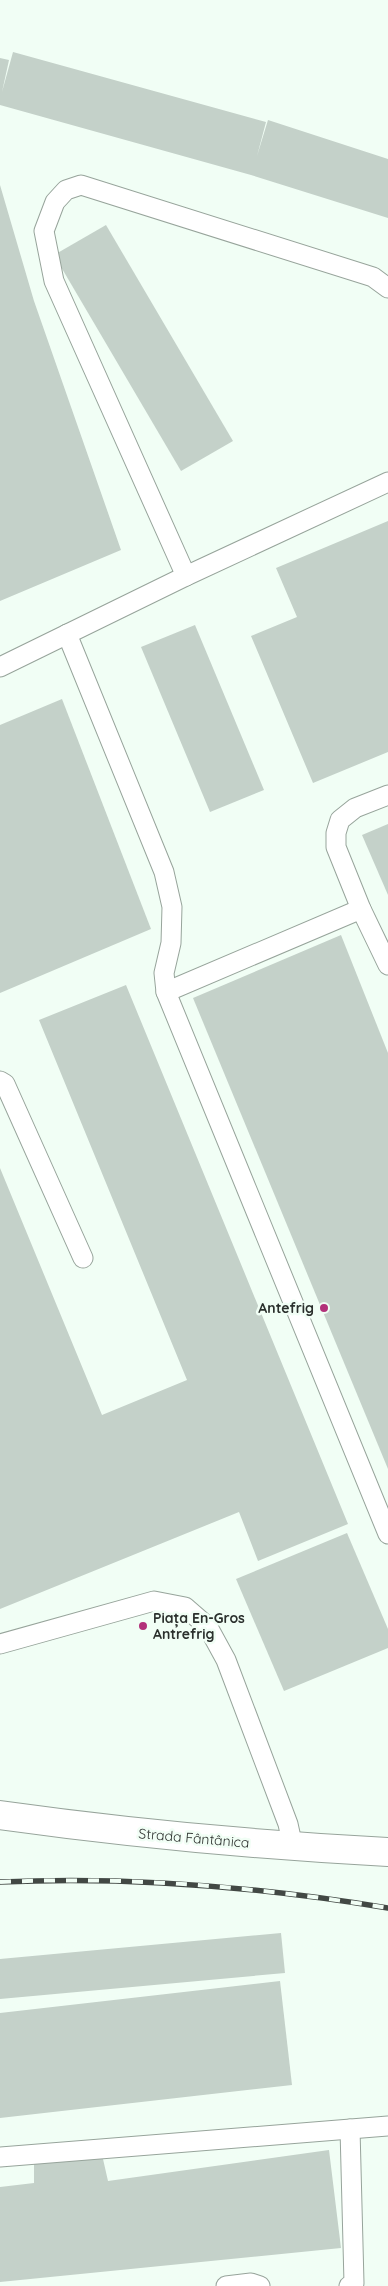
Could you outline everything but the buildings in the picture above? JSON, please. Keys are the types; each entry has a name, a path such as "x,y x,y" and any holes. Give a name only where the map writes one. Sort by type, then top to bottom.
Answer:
{"street":[{"name":"Strada Fântânica","path":"0,1815 98,1829 293,1847 388,1852"}],"lane":[{"path":"186,576 54,281 44,230 55,202 66,190 82,185 373,277 388,288"},
{"path":"0,667 186,576 388,482"},
{"path":"67,634 164,872 172,907 171,943 164,973 166,992 388,1534"},
{"path":"388,795 355,808 340,820 336,833 336,847 361,909 388,965"},
{"path":"166,992 361,909"},
{"path":"0,1081 5,1084 83,1258"},
{"path":"0,1644 154,1601 185,1607 208,1627 226,1660 288,1824 293,1847"},
{"path":"0,2157 388,2126"},
{"path":"349,2286 354,2283 350,2129"},
{"path":"226,2286 251,2284 260,2286"}],"railway":[{"path":"0,1882 97,1881 195,1885 292,1894 388,1908"}],"place":[{"name":"Antefrig","path":"324,1308"},
{"name":"Piața En-Gros Antrefrig","path":"143,1626"}]}
